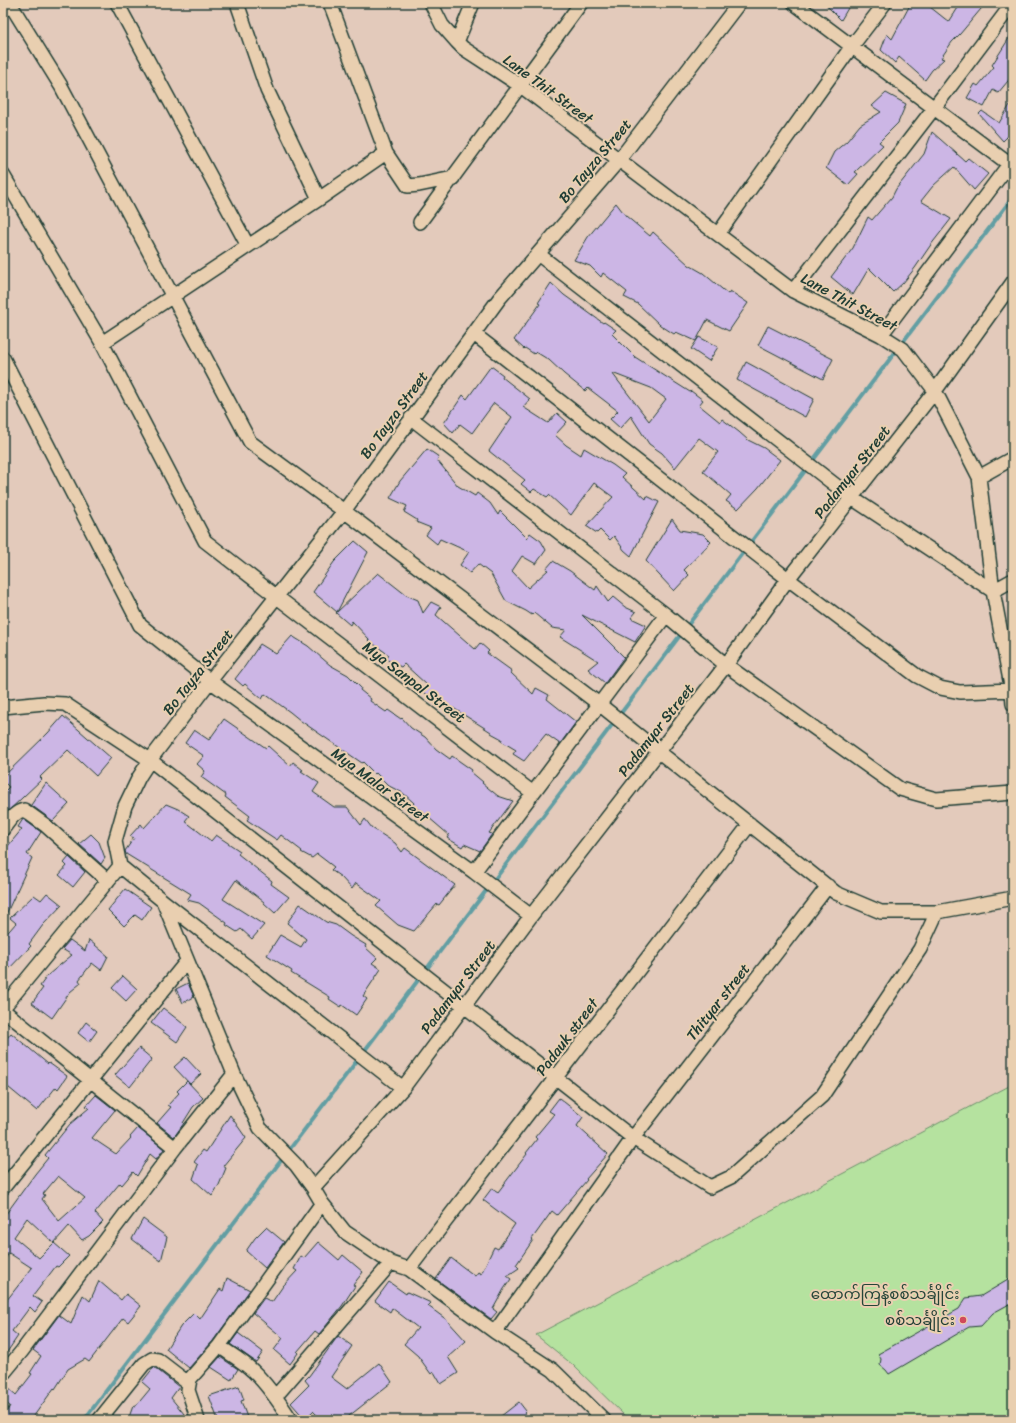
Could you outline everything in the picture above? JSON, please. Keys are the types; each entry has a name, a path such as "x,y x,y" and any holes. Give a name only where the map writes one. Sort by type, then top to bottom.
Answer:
{"street":[{"path":"117,3 248,246"},
{"path":"237,3 267,90 319,199"},
{"path":"330,3 386,153 408,186 453,178"},
{"name":"Lane Thit Street","path":"431,3 442,25 463,48 476,58 521,86 793,291 881,335 903,349 935,391 979,477 993,591 1012,690 1013,704"},
{"path":"457,42 473,3"},
{"path":"420,222 581,3"},
{"name":"Bo Tayza Street","path":"120,866 115,841 124,806 139,777 150,760 210,681 344,511 499,299 619,160 739,3"},
{"path":"794,3 934,108 1011,162 881,335"},
{"path":"718,234 852,46 885,3"},
{"path":"793,291 1013,3"},
{"path":"3,4 14,10 61,86 250,442 344,511 599,704 658,753 836,893 881,912 937,912 1013,898"},
{"path":"102,343 386,153"},
{"name":"Mya Sanpal Street","path":"3,175 102,343 205,541 533,793"},
{"path":"538,254 852,498 993,591 1013,580"},
{"name":"Padamyar Street","path":"313,1188 403,1088 531,916 726,665 788,579 935,391 1013,282"},
{"path":"474,334 788,579 917,676 940,688 960,692 1012,690"},
{"name":"Mya Malar Street","path":"3,358 140,625 210,681 474,872 531,916"},
{"path":"411,418 666,615 726,665 900,789 936,799 1013,793"},
{"path":"979,477 1013,458"},
{"path":"474,872 666,615"},
{"path":"3,707 44,703 65,704 150,760 633,1138 710,1186 731,1177 822,1096 920,949 937,912"},
{"path":"3,829 14,814 24,810 45,825 108,881"},
{"name":"Padauk street","path":"409,1269 750,824"},
{"path":"175,1148 3,1009 120,866 403,1088"},
{"name":"Thityar street","path":"495,1332 633,1138 828,886"},
{"path":"163,901 234,1074 260,1128 296,1165 322,1203 345,1232 391,1263 409,1269 495,1332 554,1370 604,1420"},
{"path":"3,1188 187,961"},
{"path":"3,1374 175,1148 234,1074"},
{"path":"198,1420 188,1390 188,1383 190,1379 218,1346 322,1203"},
{"path":"275,1397 391,1263"},
{"path":"218,1346 254,1371 291,1420"},
{"path":"99,1420 144,1364 152,1359 158,1360 188,1383"}],"green space":[{"name":"ထောက်ကြန့်စစ်သင်္ချိုင်း","path":"1013,1084 1013,1420 629,1420 573,1365 536,1335"}],"building":[{"path":"824,3 851,3 841,20"},
{"path":"911,3 925,3 949,22 961,3 986,3 952,42 941,58 944,59 932,70 925,80 899,57 895,63 881,50 887,34 892,39"},
{"path":"1013,32 1013,75 998,93 993,90 984,107 967,98 975,84 978,86 994,67 992,65"},
{"path":"886,93 906,104 898,123 879,142 883,145 855,172 858,174 848,185 826,168 834,152 847,141 860,125 881,112 872,106"},
{"path":"1013,100 1013,131 1003,141 979,114 982,111 999,123"},
{"path":"932,132 965,161 968,158 988,174 974,190 954,167 933,186 921,201 951,219 915,268 903,283 893,292 869,268 853,295 831,277 853,248 868,217 872,220 892,197 896,189 924,154"},
{"path":"616,203 626,216 650,236 653,232 689,265 703,273 728,294 730,291 748,303 729,331 707,320 696,341 676,332 674,334 660,325 638,304 624,297 627,292 603,273 601,277 590,266 574,260 588,237"},
{"path":"551,283 564,295 603,323 604,322 616,330 612,334 635,357 690,392 691,391 703,400 699,405 720,422 722,419 748,440 764,448 780,460 758,488 738,509 726,501 731,495 703,471 718,452 699,438 675,468 662,453 649,444 631,416 620,428 610,419 618,411 588,388 585,391 549,360 536,352 534,354 525,348 524,349 514,340 540,304 538,303","holes":["612,373 651,388 666,399 649,421"]},
{"path":"768,326 833,359 823,379 758,345"},
{"path":"699,337 718,347 709,361 691,349"},
{"path":"746,362 814,399 805,417 737,380"},
{"path":"491,366 503,375 502,377 530,399 523,407 548,423 557,413 567,422 555,435 566,445 581,455 584,448 613,465 625,474 622,477 646,499 647,496 659,502 631,556 624,550 614,536 610,540 600,530 597,533 586,526 613,497 594,483 571,515 549,495 547,497 534,489 531,492 521,484 525,480 489,451 512,417 494,403 472,433 460,424 453,433 444,423 463,395 467,399"},
{"path":"427,449 439,457 437,460 458,486 475,496 477,493 490,503 498,515 500,511 527,538 530,533 541,541 546,550 536,564 522,556 512,571 528,588 548,570 546,569 553,561 570,571 595,590 597,586 608,602 613,597 625,607 636,612 631,618 646,625 635,642 582,615 624,657 605,683 588,669 598,661 560,637 566,630 552,628 534,613 532,615 506,601 491,574 478,564 470,573 460,565 469,552 440,539 437,544 426,535 431,528 416,522 417,520 404,512 407,506 390,498 400,481"},
{"path":"672,519 680,530 703,534 711,542 684,570 689,575 674,591 646,561"},
{"path":"355,541 368,552 337,612 313,592 334,562"},
{"path":"378,573 406,595 418,600 423,613 431,602 441,607 436,615 475,649 480,643 489,651 487,653 512,671 511,673 533,694 536,688 549,695 547,699 576,722 560,744 546,734 524,761 513,754 516,750 501,741 502,739 453,708 451,710 422,691 427,685 404,664 401,667 386,659 389,655 368,640 369,639 352,621 350,625 336,613"},
{"path":"292,636 308,646 330,665 348,675 361,688 360,690 371,699 370,701 386,712 388,710 401,719 402,718 411,728 425,737 436,749 450,759 452,756 472,770 471,772 483,782 482,783 498,796 513,801 489,833 492,834 480,851 464,844 462,847 447,838 449,835 421,811 412,806 414,803 403,793 389,786 363,762 362,763 301,721 265,694 262,699 245,684 243,686 235,679 260,644 276,654"},
{"path":"63,716 111,758 96,776 68,750 40,777 42,779 3,816 3,793 9,787 3,781 3,777 48,733"},
{"path":"224,719 266,748 268,746 290,766 293,762 303,770 301,771 319,783 313,792 334,807 347,807 361,825 365,819 372,828 395,843 402,852 405,848 455,885 439,905 437,904 414,931 398,925 376,906 381,901 356,883 352,889 341,877 331,870 334,867 317,854 312,858 301,852 302,851 281,835 277,840 247,820 250,816 225,797 226,795 201,777 205,771 197,764 204,756 185,743 194,730 209,740"},
{"path":"46,783 69,804 53,821 31,805"},
{"path":"166,804 189,816 185,821 211,841 216,835 240,851 238,854 272,881 271,884 289,897 275,913 264,902 236,880 223,899 264,925 252,939 241,929 237,932 226,925 227,923 199,903 187,900 191,894 126,854 125,851 134,838 130,836 141,824 144,828"},
{"path":"23,819 41,832 27,854 32,858 3,921 3,852 22,829 18,827"},
{"path":"91,834 99,842 105,858 101,864 79,844"},
{"path":"69,857 85,872 73,887 59,875 67,866 64,863"},
{"path":"125,889 151,907 142,920 135,915 124,926 108,910"},
{"path":"47,893 62,905 43,925 29,944 31,946 3,975 3,938 16,923 10,918 34,895 41,900"},
{"path":"300,904 326,922 336,925 366,945 365,947 377,958 372,963 381,969 363,996 367,999 356,1015 342,1005 341,1007 329,999 330,997 291,973 292,971 267,955 280,935 301,947 306,939 287,923"},
{"path":"70,940 85,951 89,940 108,956 101,970 92,963 79,980 81,983 70,992 52,1018 32,1003 43,988 40,986 48,975 72,955 62,949"},
{"path":"123,976 137,989 126,1001 112,988"},
{"path":"188,983 194,997 183,1003 176,989"},
{"path":"163,1008 187,1027 177,1042 151,1023"},
{"path":"86,1022 97,1031 89,1042 78,1033"},
{"path":"11,1033 48,1064 49,1063 67,1076 58,1089 56,1087 37,1111 3,1083 3,1043"},
{"path":"139,1048 152,1059 130,1087 115,1075"},
{"path":"185,1057 201,1074 190,1084 174,1067"},
{"path":"187,1081 203,1098 193,1107 174,1137 157,1123 171,1107 168,1105 179,1093 177,1091"},
{"path":"96,1095 115,1110 92,1138 116,1154 138,1128 164,1149 156,1159 150,1154 137,1176 133,1172 122,1185 120,1183 95,1213 103,1222 89,1236 82,1240 69,1226 54,1243 69,1256 58,1267 56,1266 33,1296 42,1302 35,1312 30,1307 12,1331 18,1336 3,1358 3,1305 32,1268 9,1253 3,1262 3,1218 48,1158 45,1155 70,1124 89,1108 86,1106","holes":["58,1176 85,1198 59,1221 42,1199 45,1195 43,1194","27,1218 54,1243 39,1258 14,1237"]},
{"path":"559,1098 583,1117 577,1126 608,1154 557,1215 552,1211 532,1239 533,1240 516,1265 519,1268 507,1276 511,1279 493,1309 497,1312 491,1319 436,1279 451,1258 475,1276 478,1272 481,1274 494,1247 498,1249 515,1224 483,1200 492,1188 498,1192 527,1154 526,1153 537,1139 535,1137 554,1114 549,1111"},
{"path":"230,1115 246,1138 223,1166 226,1168 219,1185 212,1196 193,1179 198,1165 194,1162 203,1150 206,1152"},
{"path":"143,1219 167,1237 161,1261 132,1239"},
{"path":"266,1227 284,1242 265,1268 246,1251 255,1238"},
{"path":"318,1242 339,1260 343,1255 363,1272 353,1285 355,1286 342,1306 319,1334 315,1331 297,1352 298,1353 290,1364 274,1350 283,1338 253,1313 264,1298 272,1302 283,1286 297,1271 294,1269 301,1256 304,1258"},
{"name":"စစ်သင်္ချိုင်း","path":"1013,1277 1013,1302 993,1313 981,1326 969,1327 889,1374 880,1365 881,1359 878,1354 959,1309 966,1298 981,1296"},
{"path":"227,1278 250,1290 213,1341 189,1368 166,1349 181,1326 194,1313 200,1319 220,1289 223,1291"},
{"path":"99,1281 121,1300 126,1294 141,1306 128,1322 123,1318 89,1362 85,1359 68,1369 55,1389 54,1388 31,1420 3,1420 3,1417 10,1406 3,1401 3,1395 7,1387 16,1395 32,1374 30,1373 41,1356 33,1350 59,1315 71,1324 83,1295 90,1301"},
{"path":"389,1282 406,1294 407,1292 431,1303 428,1306 447,1320 466,1341 448,1357 458,1373 441,1384 434,1372 431,1374 418,1356 404,1344 418,1328 392,1308 390,1312 375,1301"},
{"path":"238,1333 263,1352 256,1362 230,1344"},
{"path":"338,1336 352,1346 331,1377 347,1389 379,1363 392,1382 344,1420 322,1420 313,1411 305,1419 291,1403 309,1385 305,1380"},
{"path":"220,1357 238,1369 231,1380 211,1367"},
{"path":"154,1367 179,1387 171,1398 189,1420 128,1420 133,1406 135,1407 150,1389 142,1382"},
{"path":"239,1386 244,1400 241,1401 248,1420 218,1420 209,1396"},
{"path":"519,1402 526,1411 524,1413 529,1420 496,1420"}],"waterway":[{"path":"84,1420 1013,197"}],"place":[{"name":"စစ်သင်္ချိုင်း","path":"963,1320"}]}
